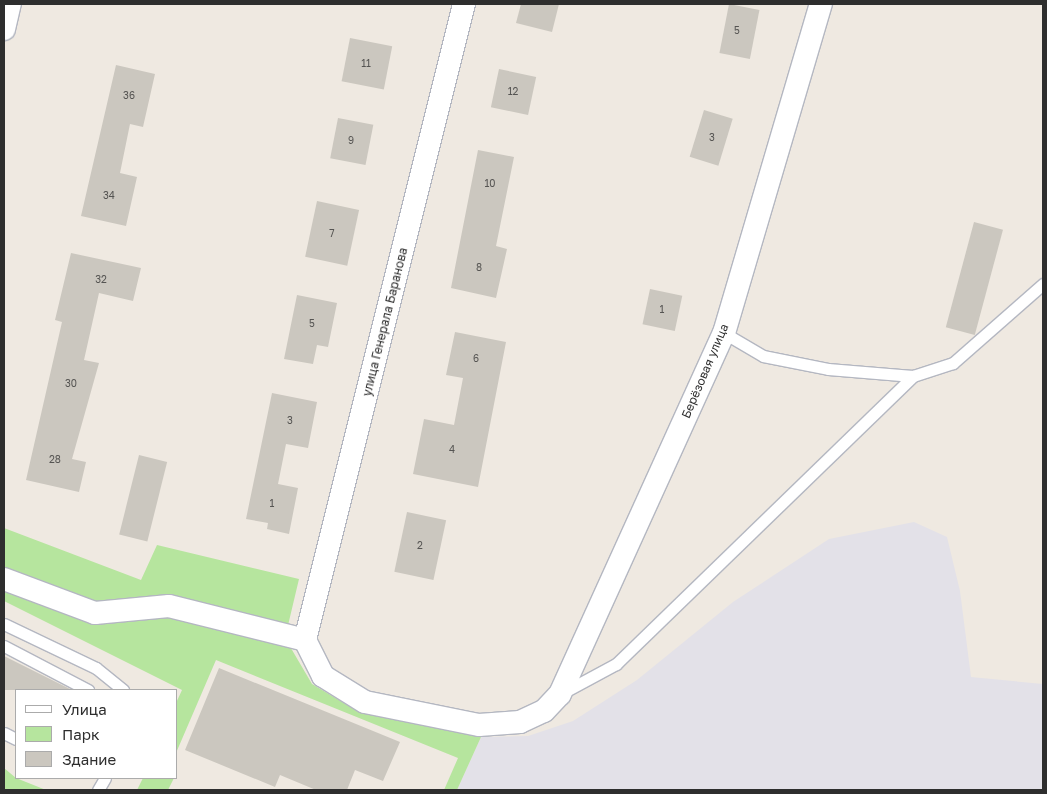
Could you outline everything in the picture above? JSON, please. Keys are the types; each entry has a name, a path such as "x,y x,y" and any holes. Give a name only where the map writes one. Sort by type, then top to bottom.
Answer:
{"street":[{"path":"4,28 10,4"},
{"name":"улица Генерала Баранова","path":"305,640 464,4"},
{"name":"Берёзовая улица","path":"560,694 724,333 821,4"},
{"path":"4,579 95,613 169,606 305,640 323,676 366,702 479,725 520,722 544,711 560,694"}],"lane":[{"path":"724,333 763,356 828,369 913,376 953,363 1043,284"},
{"path":"560,694 616,664 913,376"},
{"path":"4,624 96,668 122,689"},
{"path":"4,646 86,689"}],"shaded area":[{"path":"914,522 947,537 960,591 971,677 1043,684 1043,790 457,790 481,737 528,736 573,721 637,680 733,602 829,539"}],"green space":[{"path":"4,528 141,580 157,545 299,579 285,638 312,684 359,712 481,737 457,790 444,790 458,758 216,660 178,748 178,699 182,690 4,601"},
{"path":"4,768 15,779 46,790 4,790"},
{"path":"142,779 174,779 168,790 137,790"}],"building":[{"path":"521,4 559,4 552,32 516,23"},
{"path":"729,4 759,10 750,59 719,53"},
{"path":"350,38 392,46 384,89 342,81"},
{"path":"116,65 155,74 143,127 130,124 120,173 137,177 126,226 81,216"},
{"path":"499,69 536,77 528,115 491,107"},
{"path":"704,110 733,119 718,166 690,157"},
{"path":"338,118 373,125 366,165 330,158"},
{"path":"478,150 514,157 496,246 507,249 496,298 451,288"},
{"path":"317,201 359,210 347,266 305,257"},
{"path":"974,222 1003,230 975,335 946,327"},
{"path":"71,253 141,268 133,301 99,293 84,360 99,363 72,459 86,462 79,492 26,480 62,322 55,320"},
{"path":"650,289 682,296 675,331 643,324"},
{"path":"297,295 337,303 328,347 317,345 313,364 284,359"},
{"path":"455,332 506,342 478,487 413,474 424,419 454,425 463,378 446,375"},
{"path":"272,393 317,402 308,448 286,444 278,484 298,488 289,534 267,529 268,523 246,519"},
{"path":"139,455 167,462 147,542 119,535"},
{"path":"407,512 446,520 433,580 394,572"},
{"path":"4,656 70,689 15,689 4,690"},
{"path":"219,668 400,742 383,781 355,770 347,790 316,790 280,775 275,787 185,750"}]}
